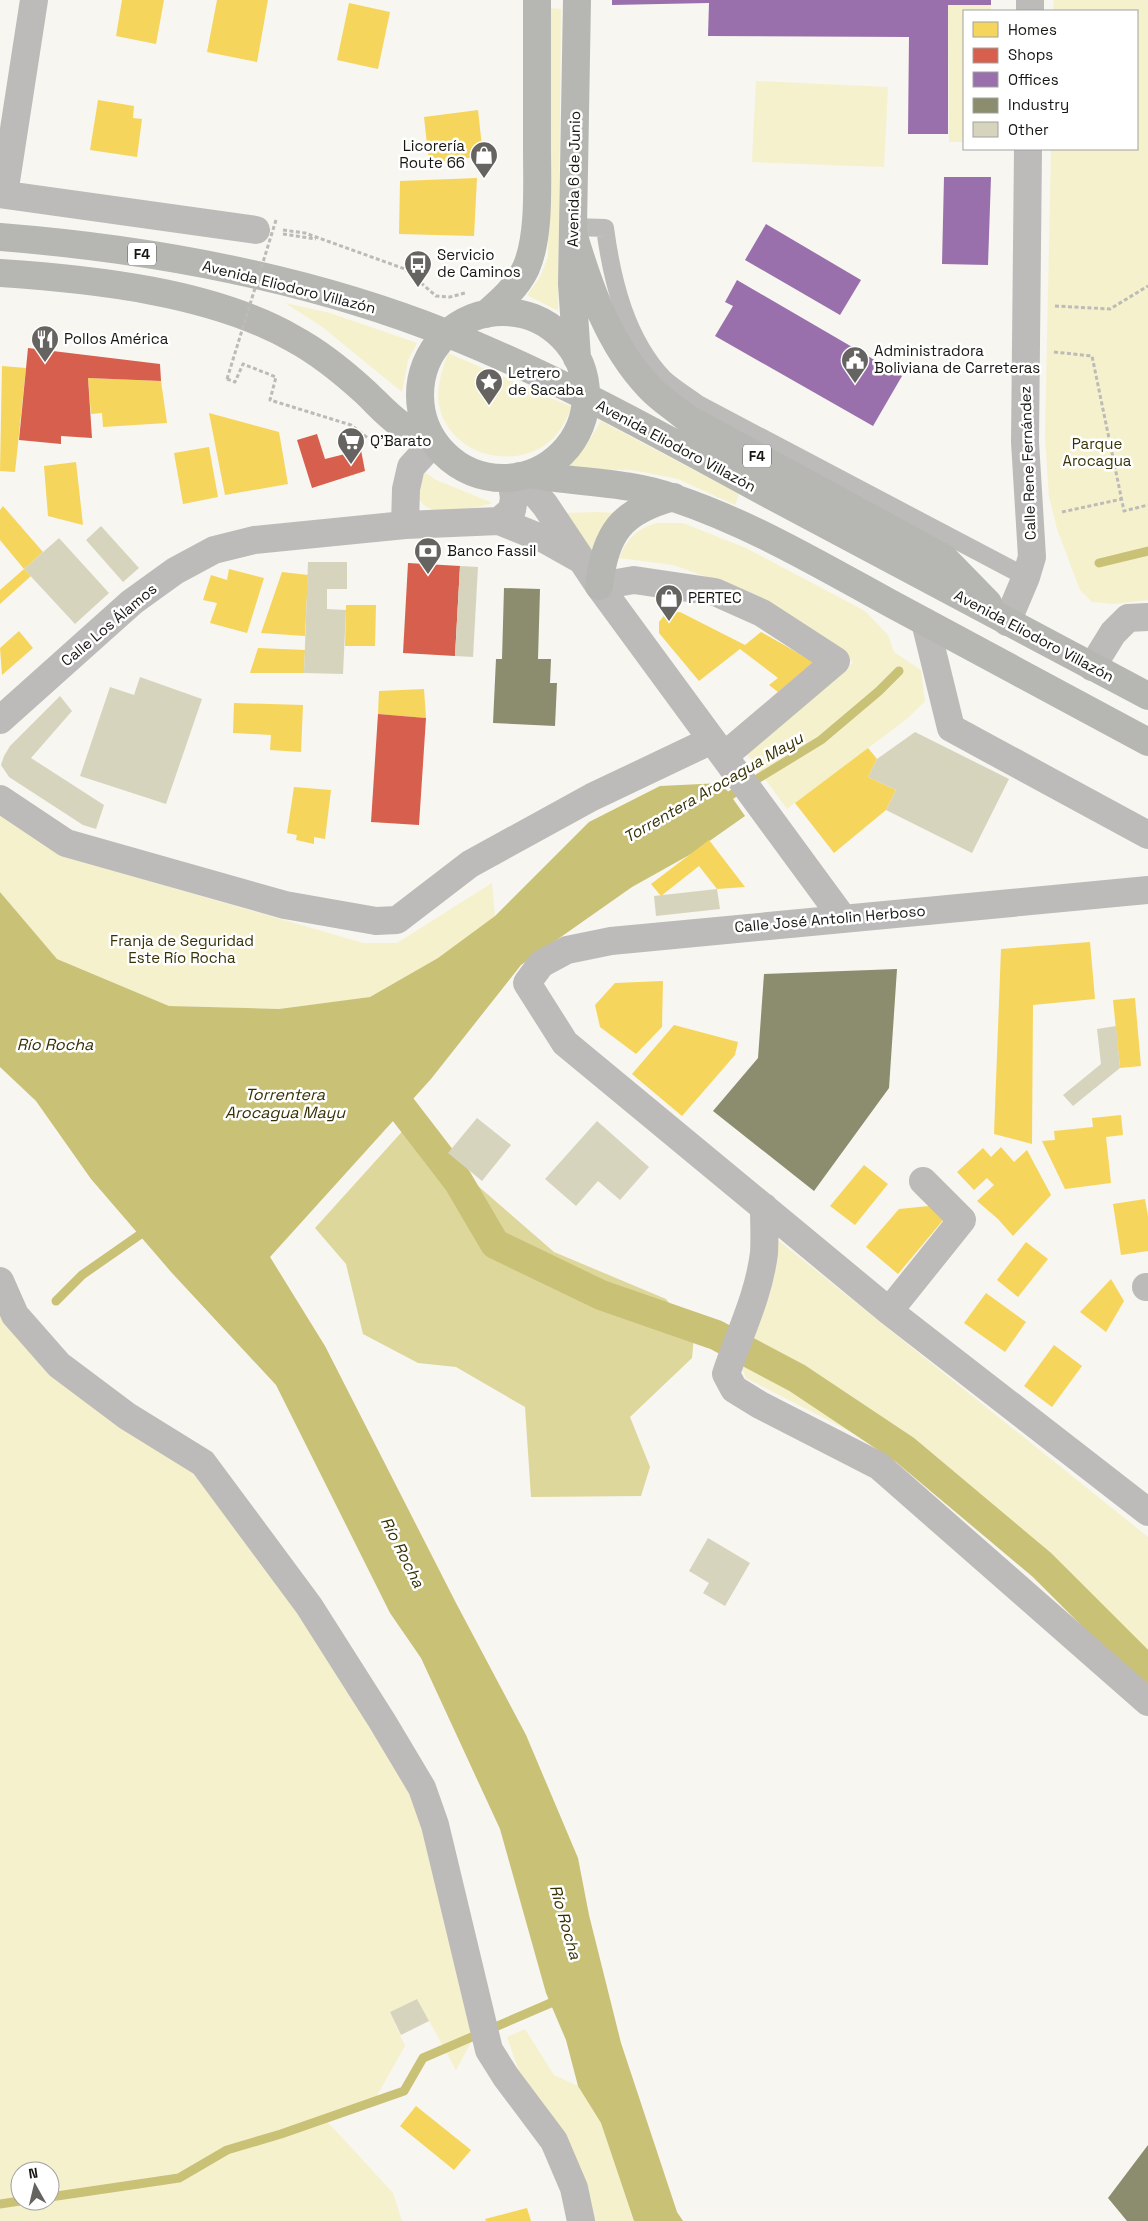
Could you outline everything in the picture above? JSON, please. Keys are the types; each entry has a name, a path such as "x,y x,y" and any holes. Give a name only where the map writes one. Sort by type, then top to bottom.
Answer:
{"highway":[{"name":"F4","path":"486,314 517,282 526,269 532,248 537,191 537,0"},
{"name":"Avenida 6 de Junio","path":"577,358 572,284 578,0"},
{"name":"F4","path":"573,230 583,266 614,340 650,389 685,416 944,558 1006,622"},
{"name":"Avenida Eliodoro Villazón","path":"0,237 95,246 177,259 282,282 363,304 448,334 512,362 642,426 1006,622 1148,696"},
{"name":"F4","path":"0,273 58,277 144,291 192,300 253,318 326,358 401,424 432,437"},
{"name":"F4","path":"520,476 545,466 559,456 571,442 580,427 586,399 583,375 577,358 567,343 554,330 539,321 522,315 486,314 469,320 448,334 430,356 423,373 420,390 421,408 432,437 446,455 468,470 493,478 520,476 639,488 674,498 754,531 1148,742"},
{"path":"600,586 606,549 620,524 642,507 674,498"}],"street":[{"path":"34,0 2,194 266,225"},
{"name":"Calle Rene Fernández","path":"1006,622 1026,577 1032,557 1025,442 1028,150"},
{"path":"405,525 406,489 411,467 432,437"},
{"path":"520,476 512,510 499,521 546,540 582,560"},
{"path":"520,476 545,505 600,586 842,917"},
{"name":"Calle Los Álamos","path":"0,718 132,602 175,571 214,550 254,540 405,525 499,521"},
{"path":"0,799 66,843 285,905 376,921 397,920 470,864 521,834 592,797 724,756 836,661 762,613 715,592 634,580 600,586"},
{"path":"1092,667 1112,633 1128,618 1148,617"},
{"path":"925,622 951,728 1148,835"},
{"name":"Calle José Antolin Herboso","path":"764,1207 565,1043 527,983 541,964 567,950 611,940 1148,890"},
{"path":"889,1311 962,1220 923,1181"},
{"path":"764,1207 889,1311 1148,1512"},
{"path":"764,1207 764,1254 748,1317 737,1341 726,1374 734,1389 760,1405 879,1466 1148,1702"},
{"path":"0,1281 15,1315 59,1365 127,1416 203,1463 309,1606 382,1721 422,1788 435,1824 489,2050 506,2077 554,2141 574,2188 581,2221"}],"lane":[{"path":"573,230 605,228 608,254 623,310 642,351 665,380 698,404 1026,577"}],"path":[{"path":"266,225 285,222 283,230 305,233 405,269 436,296 450,296 469,292"},
{"path":"266,225 327,241"},
{"path":"266,225 227,379 235,382 243,364 276,377 270,400 351,425 374,443"},
{"path":"1027,305 1110,309 1148,286"},
{"path":"1026,349 1092,356 1124,511 1148,505"},
{"path":"1062,512 1122,499"}],"green space":[{"name":"Parque Arocagua","path":"1054,0 1148,0 1148,600 1114,604 1092,602 1080,590 1057,529 1049,497 1045,436 1051,150 1138,150 1138,10 1053,10"},
{"path":"948,5 991,5 991,10 963,10 963,142 949,142"},
{"path":"549,8 561,9 558,311 527,295 540,277 548,257"},
{"path":"756,81 888,87 884,167 752,162"},
{"path":"285,303 330,313 417,343 408,360 402,392 321,326"},
{"path":"448,353 572,407 560,430 549,442 534,451 518,456 486,454 470,447 457,438 447,425 440,409 439,388"},
{"path":"601,421 739,494 735,505 678,479 632,470 563,469 587,444"},
{"path":"419,468 436,480 493,503 460,511 447,512 436,511 426,507 420,500 416,488"},
{"path":"565,513 618,513 594,554"},
{"path":"657,523 683,523 746,548 865,611 888,635 894,652 921,670 925,701 908,718 787,809 744,750 853,663 846,655 755,594 673,565 619,558 625,545 633,536 643,528"},
{"name":"Franja de Seguridad Este Río Rocha","path":"0,815 77,860 363,943 397,943 492,883 495,916 438,958 370,997 279,1009 169,1006 57,959 0,892"},
{"path":"778,1240 1148,1537 1148,1679 1140,1669 884,1449 746,1378 740,1364"},
{"path":"0,1310 190,1468 302,1612 420,1804 476,2033 456,2070 417,1999 390,2012 405,2046 374,2101 325,2119 393,2193 402,2221 0,2221"},
{"path":"525,2029 554,2075 578,2086 601,2123 634,2221 595,2221 591,2200 573,2150 521,2077 507,2037"}],"shaded area":[{"path":"408,1125 554,1252 666,1299 694,1336 692,1358 630,1417 650,1467 641,1496 531,1497 525,1407 456,1367 418,1363 363,1334 346,1264 315,1228"}],"water":[{"name":"Río Rocha","path":"722,783 745,816 691,854 632,887 521,965 431,1079 270,1257 325,1346 456,1603 526,1735 578,1858 589,1915 621,2043 677,2212 683,2221 634,2221 601,2123 578,2086 566,2040 546,1993 500,1829 421,1658 390,1613 276,1385 172,1273 91,1179 36,1101 0,1067 0,892 57,959 169,1006 279,1009 370,997 438,958 495,916 589,822 660,786"}],"building: Homes":[{"path":"122,0 164,0 156,44 116,36"},
{"path":"217,0 268,0 257,62 207,52"},
{"path":"349,3 390,12 378,69 337,60"},
{"path":"98,100 134,106 133,118 142,119 137,157 90,150"},
{"path":"478,110 483,156 429,163 424,117"},
{"path":"477,178 474,236 399,234 400,181"},
{"path":"2,366 26,368 15,472 0,471"},
{"path":"88,378 161,381 167,423 103,427 102,413 91,414"},
{"path":"209,413 279,432 288,484 225,495"},
{"path":"209,447 218,497 183,504 174,453"},
{"path":"76,462 83,525 48,516 44,466"},
{"path":"3,506 43,552 24,569 0,540 0,510"},
{"path":"24,569 31,576 0,604 0,590"},
{"path":"229,569 264,578 247,633 210,623 217,603 203,600 211,575 227,580"},
{"path":"282,572 308,575 305,636 261,633"},
{"path":"346,605 376,605 375,646 345,646"},
{"path":"680,612 745,645 761,632 814,662 778,692 769,685 778,678 740,649 699,681 659,633 659,622 666,613"},
{"path":"19,631 33,648 2,675 0,648"},
{"path":"258,648 305,650 304,673 250,673"},
{"path":"424,689 426,718 378,714 379,691"},
{"path":"234,703 303,705 301,752 270,750 271,735 233,733"},
{"path":"868,748 877,759 868,777 896,790 886,810 834,853 795,803"},
{"path":"294,787 331,790 325,839 314,837 314,844 296,840 297,835 287,833"},
{"path":"709,840 745,887 717,889 699,866 661,896 651,884"},
{"path":"1090,942 1095,999 1033,1005 1032,1144 994,1134 1001,949"},
{"path":"663,981 662,1027 636,1054 600,1027 595,1005 615,983"},
{"path":"1135,998 1141,1066 1120,1068 1113,1000"},
{"path":"674,1025 738,1042 735,1055 682,1116 632,1074"},
{"path":"1121,1115 1123,1135 1106,1137 1111,1183 1065,1189 1042,1141 1055,1140 1054,1131 1093,1127 1092,1118"},
{"path":"1001,1147 1014,1162 1027,1150 1051,1195 1013,1236 998,1219 977,1201 994,1185 987,1178 974,1190 957,1172 983,1148 991,1157"},
{"path":"864,1165 888,1184 855,1225 830,1206"},
{"path":"1145,1199 1148,1216 1148,1251 1121,1255 1113,1204"},
{"path":"929,1206 944,1219 898,1274 866,1247 899,1209"},
{"path":"1026,1242 1048,1259 1018,1297 997,1280"},
{"path":"1111,1279 1124,1301 1106,1332 1080,1312"},
{"path":"986,1293 1026,1322 1005,1352 964,1323"},
{"path":"1054,1345 1082,1366 1052,1407 1024,1386"},
{"path":"416,2106 471,2150 454,2170 400,2126"},
{"path":"527,2208 531,2221 486,2221 485,2219"}],"building: Shops":[{"path":"28,348 160,364 161,381 88,378 92,438 61,436 61,444 19,440"},
{"path":"317,434 325,459 361,450 365,471 312,488 297,440"},
{"path":"408,563 460,566 455,656 403,653"},
{"path":"378,714 426,718 419,825 371,822"}],"building: Offices":[{"path":"612,0 991,0 991,5 948,5 948,134 908,134 909,37 708,36 709,3 612,5"},
{"path":"944,177 991,177 988,265 942,264"},
{"path":"766,224 861,280 840,315 745,260"},
{"path":"737,280 902,376 873,426 715,336 733,306 725,302"}],"building: Industry":[{"path":"504,588 540,589 538,659 551,659 550,683 557,683 555,726 493,723 496,659 502,659"},
{"path":"897,969 889,1088 814,1191 713,1111 758,1058 764,974"},
{"path":"1148,2145 1148,2221 1127,2221 1108,2198"}],"building: Other":[{"path":"101,526 139,568 123,582 86,540"},
{"path":"59,538 109,593 75,624 24,569"},
{"path":"308,562 347,562 347,589 327,589 327,609 346,610 343,674 304,673"},
{"path":"460,566 478,567 473,657 455,656"},
{"path":"140,677 202,699 166,804 80,776 110,687 134,695"},
{"path":"60,696 72,711 31,758 104,805 96,829 83,825 9,777 1,765 10,746"},
{"path":"915,732 1009,779 972,853 886,810 896,790 868,777 877,759"},
{"path":"717,889 720,909 656,916 654,896"},
{"path":"1116,1026 1120,1068 1073,1106 1063,1095 1101,1064 1097,1029"},
{"path":"477,1118 511,1145 482,1181 448,1153"},
{"path":"597,1121 649,1167 620,1200 598,1181 576,1206 545,1179"},
{"path":"708,1538 750,1563 725,1606 703,1593 709,1583 689,1571"},
{"path":"417,1999 429,2021 401,2035 390,2012"}],"waterway":[{"name":"Torrentera Arocagua Mayu","path":"1099,563 1148,551"},
{"name":"Torrentera Arocagua Mayu","path":"721,801 821,740 879,691 899,671"},
{"path":"378,1077 458,1181 495,1244 601,1295 716,1335 797,1378 905,1450 1042,1565 1148,1671"},
{"path":"56,1301 82,1275 148,1229"},
{"path":"60,2196 179,2178 227,2150 281,2134 404,2091 423,2058 560,1999"},
{"path":"0,2204 10,2202"}],"place":[{"name":"Licorería Route 66","path":"484,179"},
{"name":"Servicio de Caminos","path":"418,288"},
{"name":"Pollos América","path":"45,363"},
{"name":"Administradora Boliviana de Carreteras","path":"855,384"},
{"name":"Letrero de Sacaba","path":"489,406"},
{"name":"Q'Barato","path":"351,465"},
{"name":"Banco Fassil","path":"428,575"},
{"name":"PERTEC","path":"669,622"}]}
